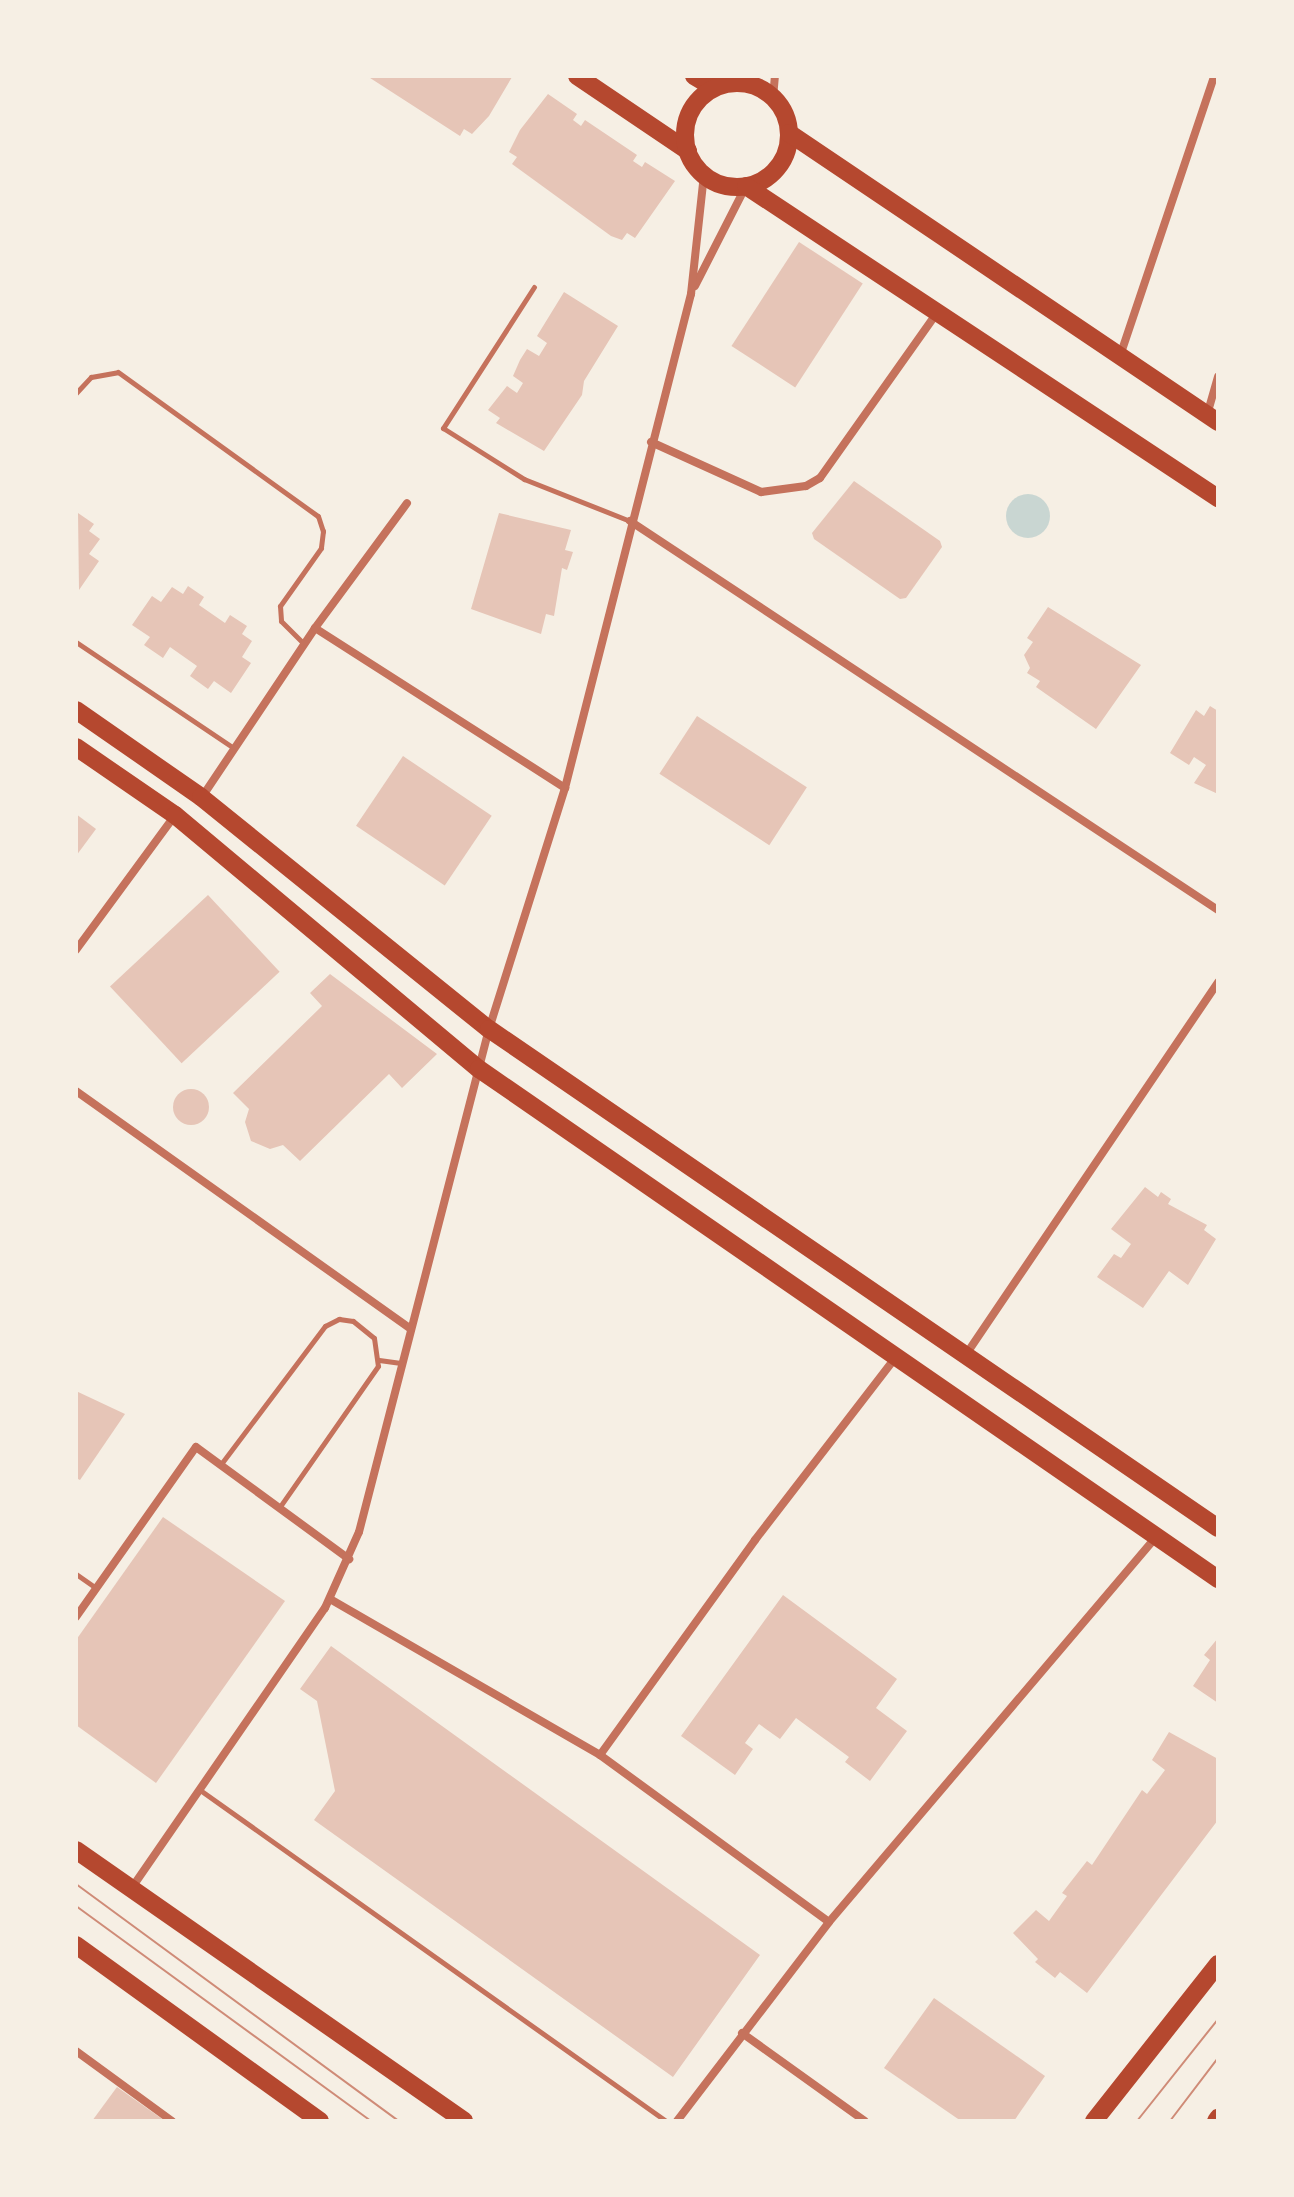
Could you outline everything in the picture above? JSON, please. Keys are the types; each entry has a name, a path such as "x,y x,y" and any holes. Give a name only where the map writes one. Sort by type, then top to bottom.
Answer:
{"main road":[{"path":"577,76 688,151 704,175 731,186 746,186 772,173 787,148 789,133"},
{"path":"694,76 757,87 773,98 789,133 1212,418"},
{"path":"688,151 687,121 692,108 724,82"},
{"path":"746,186 1218,498"},
{"path":"76,710 201,797 489,1029 1218,1528"},
{"path":"76,747 175,815 479,1069 1218,1579"},
{"path":"76,1850 464,2121"},
{"path":"76,1945 318,2120"},
{"path":"1094,2121 1218,1964"}],"street":[{"path":"773,98 775,76"},
{"path":"1119,357 1214,76"},
{"path":"131,1889 330,1599 349,1559 370,1496 401,1363 489,1029 565,788 630,521 691,294 704,175"},
{"path":"691,294 746,186"},
{"path":"651,442 761,492 806,486 820,478 937,312"},
{"path":"1212,418 1218,377"},
{"path":"201,797 315,628 407,503"},
{"path":"630,521 1218,910"},
{"path":"315,628 565,788"},
{"path":"76,950 175,815"},
{"path":"964,1356 1218,982"},
{"path":"76,1091 410,1328"},
{"path":"600,1755 755,1540 897,1356"},
{"path":"76,1617 196,1447 349,1559"},
{"path":"677,2121 829,1922 1156,1537"},
{"path":"330,1599 600,1755 829,1922"},
{"path":"742,2033 865,2121"},
{"path":"76,2051 172,2121"}],"lane":[{"path":"534,287 443,428 524,479 630,521"},
{"path":"76,393 91,377 118,372 318,516 323,531 321,548 280,606 281,621 304,644"},
{"path":"76,642 234,748"},
{"path":"220,1465 332,1321 353,1321 374,1338 379,1360 279,1508"},
{"path":"379,1360 401,1363"},
{"path":"76,1574 97,1589"},
{"path":"200,1790 666,2121"}],"shaded area":[{"path":"1028,494 1044,500 1050,516 1044,532 1028,538 1012,532 1006,516 1012,500"}],"building":[{"path":"367,76 512,77 489,116 472,134 464,129 460,136"},
{"path":"548,94 577,114 573,120 581,126 585,120 637,155 633,161 642,167 645,162 675,181 635,238 627,233 622,240 611,236 512,164 517,157 509,152 520,130"},
{"path":"799,242 863,283 795,387 731,346"},
{"path":"564,292 618,326 584,381 582,395 544,451 496,423 500,418 488,410 507,386 517,393 523,383 513,376 520,360 527,349 539,356 547,343 537,336"},
{"path":"854,481 940,541 942,547 906,598 900,599 814,539 812,533"},
{"path":"78,513 94,524 89,531 100,539 89,554 99,561 79,590"},
{"path":"499,513 571,530 565,550 573,552 567,570 562,568 554,616 546,614 541,634 471,609"},
{"path":"188,586 204,597 199,605 225,623 230,615 247,626 242,634 252,641 242,657 251,663 231,693 214,681 208,689 190,676 197,666 170,647 163,658 144,645 150,637 132,625 152,596 161,602 172,587 183,594"},
{"path":"1048,607 1141,665 1096,729 1036,687 1040,681 1027,673 1030,668 1024,655 1033,642 1027,638"},
{"path":"1210,706 1218,711 1218,794 1194,783 1206,765 1194,757 1189,765 1170,753 1196,710 1204,716"},
{"path":"697,716 807,787 769,845 659,774"},
{"path":"403,756 492,816 445,885 356,826"},
{"path":"76,814 96,829 76,856"},
{"path":"208,895 280,972 182,1063 110,986"},
{"path":"330,974 437,1054 402,1088 389,1074 300,1161 283,1145 270,1149 251,1141 245,1122 249,1109 233,1093 322,1006 310,993"},
{"path":"191,1089 203,1095 209,1107 203,1119 191,1125 179,1119 173,1107 179,1095"},
{"path":"1145,1187 1158,1197 1161,1192 1171,1199 1168,1204 1207,1225 1204,1230 1216,1239 1188,1285 1169,1271 1143,1308 1097,1277 1114,1254 1121,1258 1131,1244 1111,1229"},
{"path":"76,1391 125,1414 80,1480 76,1478"},
{"path":"163,1517 285,1601 156,1783 76,1725 76,1640"},
{"path":"783,1595 897,1679 876,1708 907,1731 870,1781 845,1762 849,1757 796,1718 780,1739 759,1724 745,1743 753,1749 735,1775 681,1736"},
{"path":"1218,1638 1218,1703 1193,1686 1210,1660 1204,1655"},
{"path":"331,1646 760,1955 673,2077 314,1820 335,1791 317,1701 300,1689"},
{"path":"1169,1732 1218,1759 1218,1820 1087,1993 1060,1972 1055,1978 1035,1962 1038,1959 1013,1933 1036,1910 1049,1921 1067,1896 1062,1893 1087,1861 1092,1865 1142,1790 1147,1794 1165,1770 1152,1760"},
{"path":"934,1998 1045,2076 1014,2121 961,2121 884,2068"},
{"path":"117,2087 165,2121 92,2121"}],"tram line":[{"path":"76,1884 399,2121"},
{"path":"76,1906 371,2121"},
{"path":"1137,2121 1218,2019"},
{"path":"1170,2121 1218,2058"}]}
